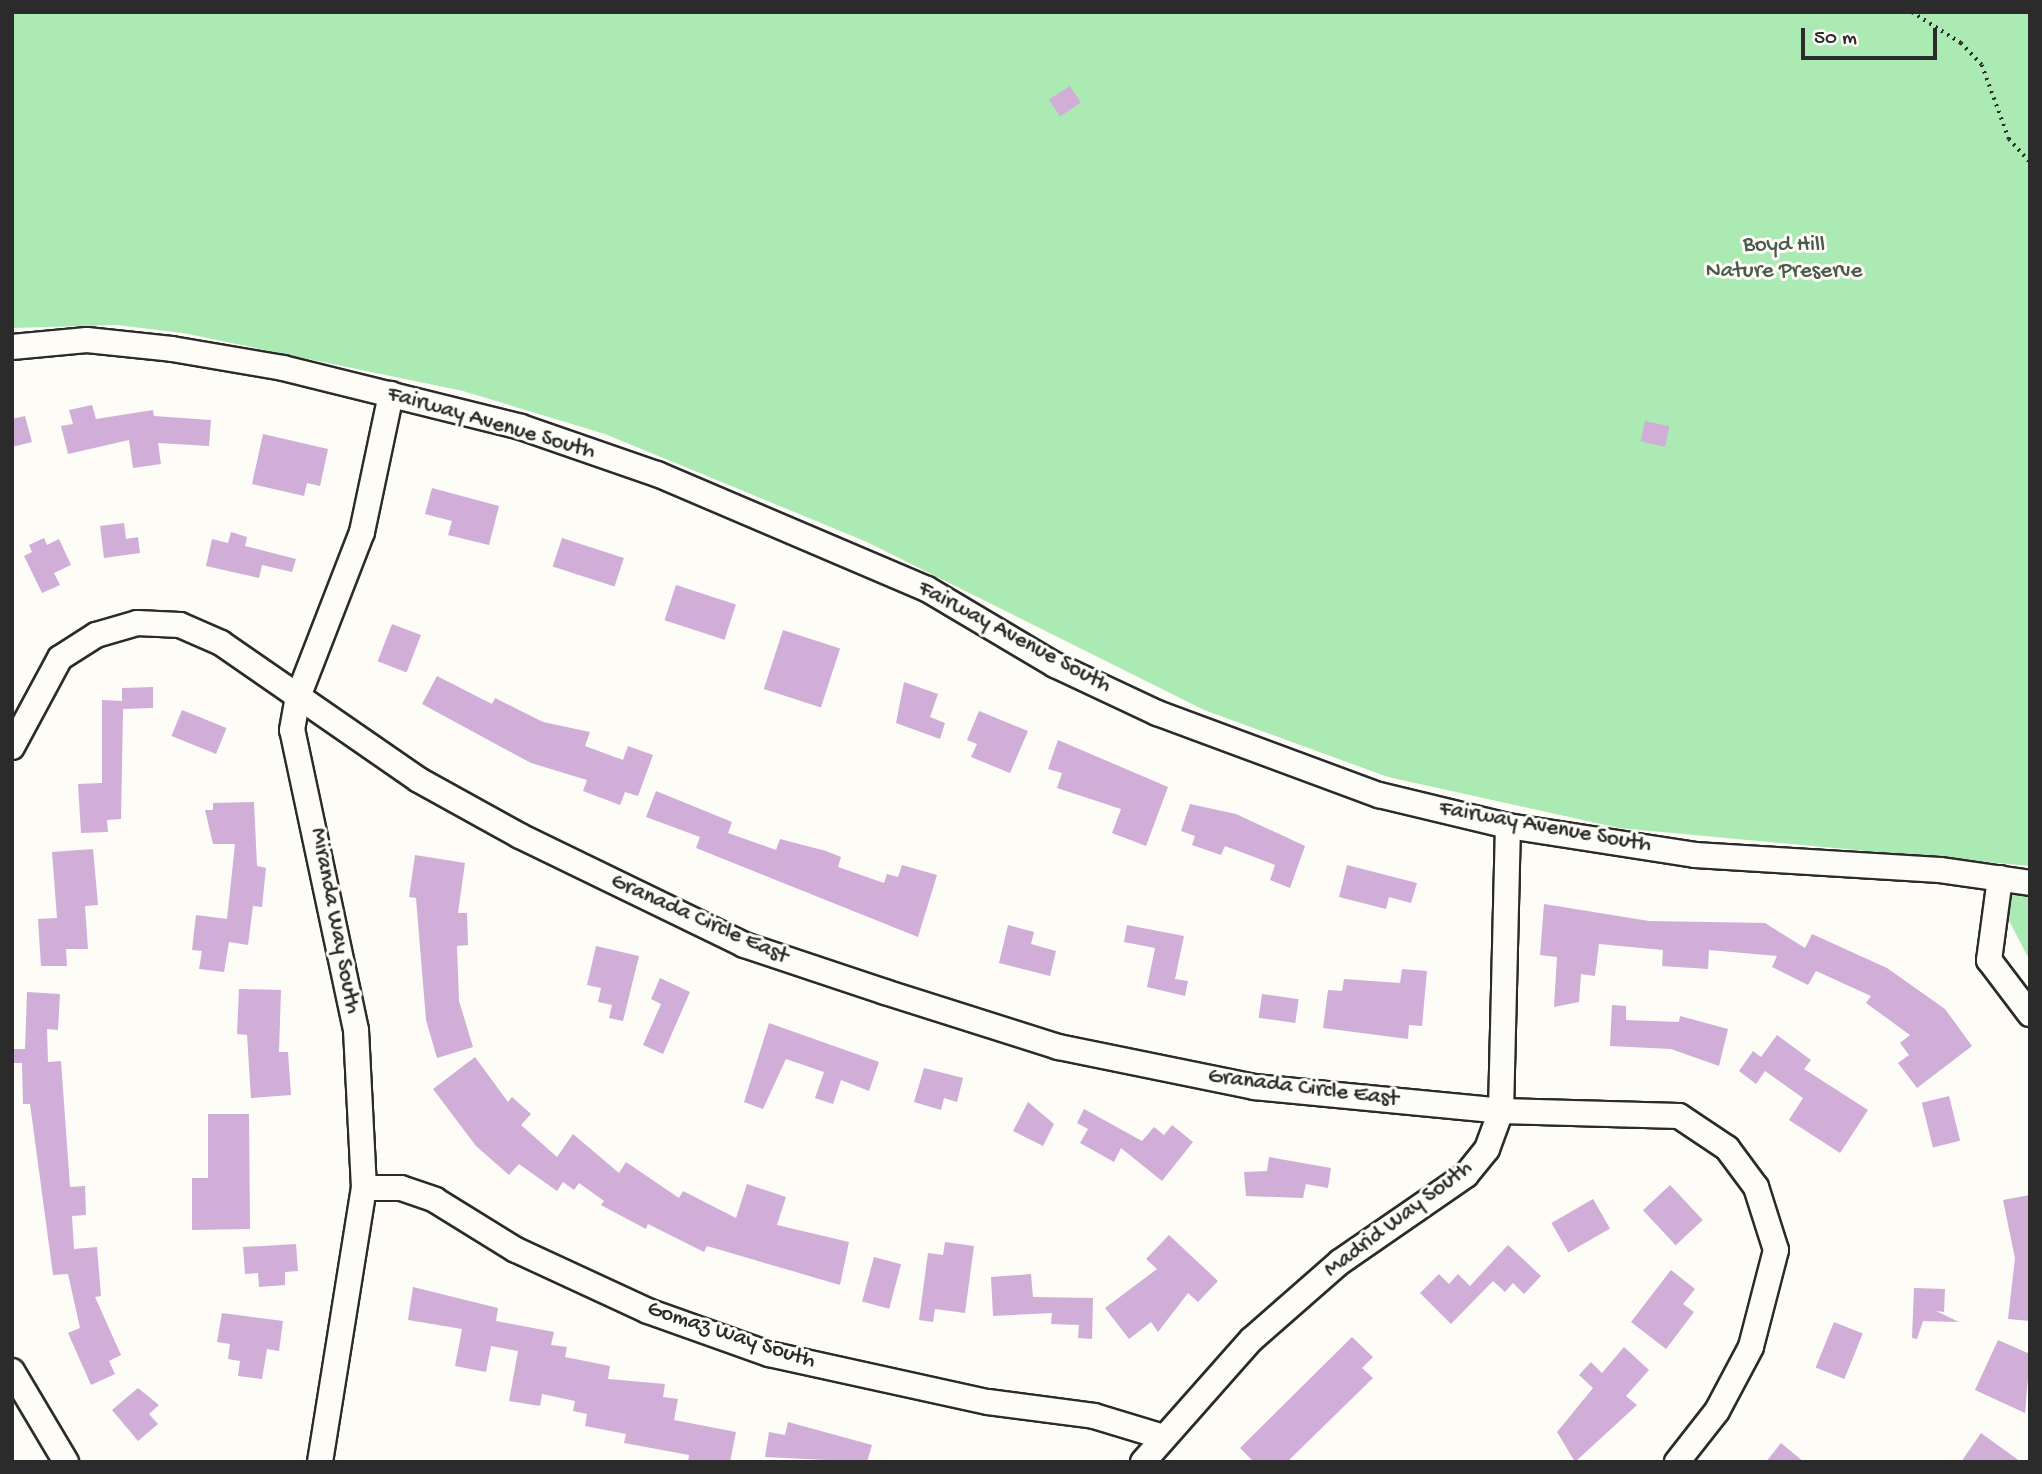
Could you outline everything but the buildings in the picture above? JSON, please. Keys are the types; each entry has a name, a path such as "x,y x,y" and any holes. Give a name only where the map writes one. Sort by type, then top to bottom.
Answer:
{"street":[{"name":"Fairway Avenue South","path":"12,347 87,340 172,349 391,394 521,427 657,474 927,589 1055,665 1270,758 1379,795 1508,826 1695,855 2000,878 2030,883"},
{"name":"Miranda Way South","path":"320,1462 364,1188 356,1030 292,730 298,697 362,532 391,394"},
{"name":"Granada Circle East","path":"12,747 60,658 96,635 137,623 180,625 221,643 419,780 520,836 744,945 1058,1047 1254,1087 1501,1111 1679,1116 1727,1148 1756,1187 1776,1250 1768,1291 1751,1347 1717,1411 1677,1462"},
{"name":"Madrid Way South","path":"1143,1462 1160,1436 1252,1339 1340,1262 1466,1175 1487,1149 1501,1111 1508,826"},
{"path":"2000,878 1989,960 2030,1014"},
{"name":"Gomaz Way South","path":"364,1188 401,1188 435,1200 516,1250 648,1311 769,1354 988,1402 1094,1416 1160,1436"},
{"path":"12,1371 65,1462"}],"path":[{"path":"1912,12 1961,43 1982,65 2009,139 2030,162"}],"green space":[{"name":"Boyd Hill Nature Preserve","path":"12,12 2030,12 2030,866 1619,828 1388,777 1204,710 867,542 605,434 463,391 183,333 117,325 12,328"},
{"path":"2008,890 2030,894 2030,961 2003,909"}]}
